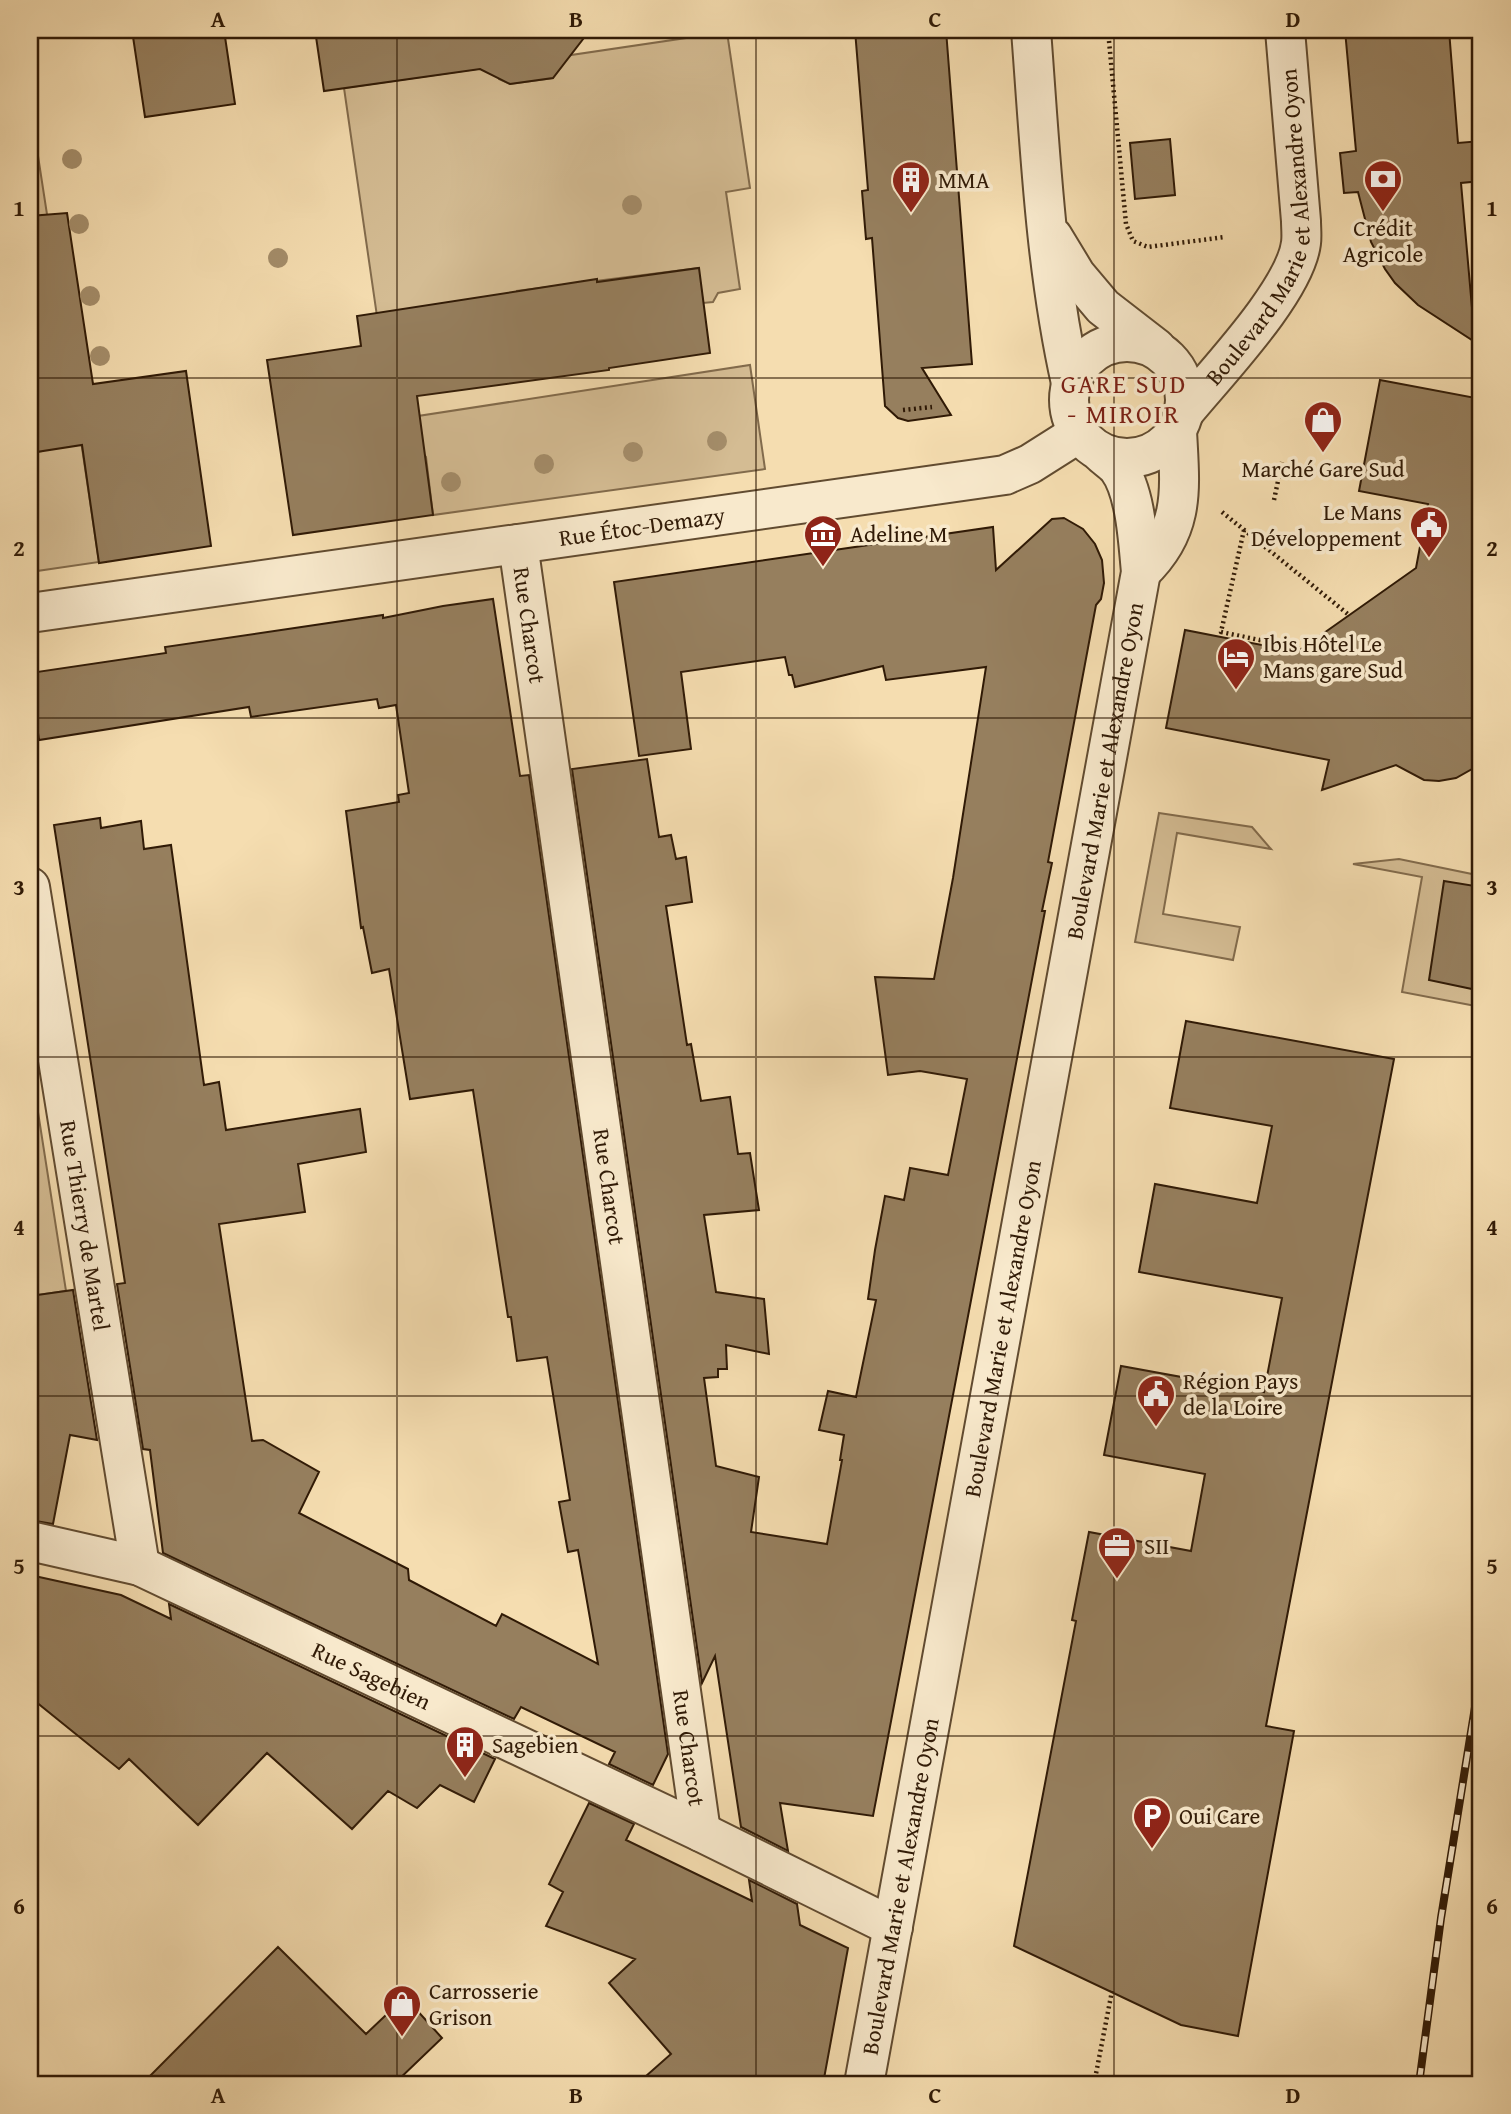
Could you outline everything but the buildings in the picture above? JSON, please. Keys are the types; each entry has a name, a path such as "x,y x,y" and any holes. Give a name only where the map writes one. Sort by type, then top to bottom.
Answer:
{"street":[{"path":"1031,30 1047,226 1061,339 1071,383"},
{"name":"Boulevard Marie et Alexandre Oyon","path":"1141,572 1156,558 1174,525 1179,488 1181,421 1263,317 1292,271 1302,242 1285,30"},
{"path":"1047,226 1076,275 1103,307 1156,348 1173,363 1182,381 1186,399 1181,421 1170,441 1155,452 1126,459 1090,443 1073,422 1068,403 1071,383 1079,366 1104,346 1123,341 1156,348"},
{"name":"Boulevard Marie et Alexandre Oyon","path":"864,2084 1141,572 1136,520 1127,489 1118,468 1090,443"},
{"name":"Rue Étoc-Demazy","path":"30,613 1004,475 1090,443"},
{"name":"Rue Charcot","path":"518,544 701,1832"},
{"name":"Rue Thierry de Martel","path":"30,887 140,1566"},
{"name":"Rue Sagebien","path":"30,1541 140,1566 701,1832 893,1927"}],"path":[{"path":"1108,30 1126,224 1133,241 1148,247 1225,237"},
{"path":"903,410 932,407"},
{"path":"1274,500 1282,462"},
{"path":"1214,506 1349,615"},
{"path":"1244,530 1221,632 1298,648 1298,652"},
{"path":"1094,2084 1112,1991"}],"shaded area":[{"path":"727,32 750,188 726,192 740,289 718,293 713,302 703,303 698,268 517,291 381,344 344,88 498,66 499,79 510,84 553,78 558,57"},
{"path":"34,130 73,383 33,389 30,368 30,131"},
{"path":"750,365 765,469 433,515 426,457 392,420"},
{"path":"77,414 99,562 30,572 30,453 42,451"},
{"path":"1159,813 1252,827 1271,849 1177,833 1163,914 1240,927 1233,960 1135,942"},
{"path":"1481,857 1481,1007 1402,992 1422,877 1353,864 1399,859 1477,875"},
{"path":"30,1061 66,1291 30,1296"}],"railway":[{"path":"1419,2084 1441,1918 1481,1670"}],"place":[{"name":"Crédit Agricole","path":"1383,213"},
{"name":"MMA","path":"911,214"},
{"name":"Marché Gare Sud","path":"1323,454"},
{"name":"Le Mans Développement","path":"1429,559"},
{"name":"Adeline M","path":"823,568"},
{"name":"Ibis Hôtel Le Mans gare Sud","path":"1236,691"},
{"name":"Région Pays de la Loire","path":"1156,1428"},
{"name":"SII","path":"1117,1580"},
{"name":"Sagebien","path":"465,1779"},
{"name":"Oui Care","path":"1152,1850"},
{"name":"Carrosserie Grison","path":"402,2038"}],"district":[{"name":"GARE SUD - MIROIR","path":"1124,399"}]}
